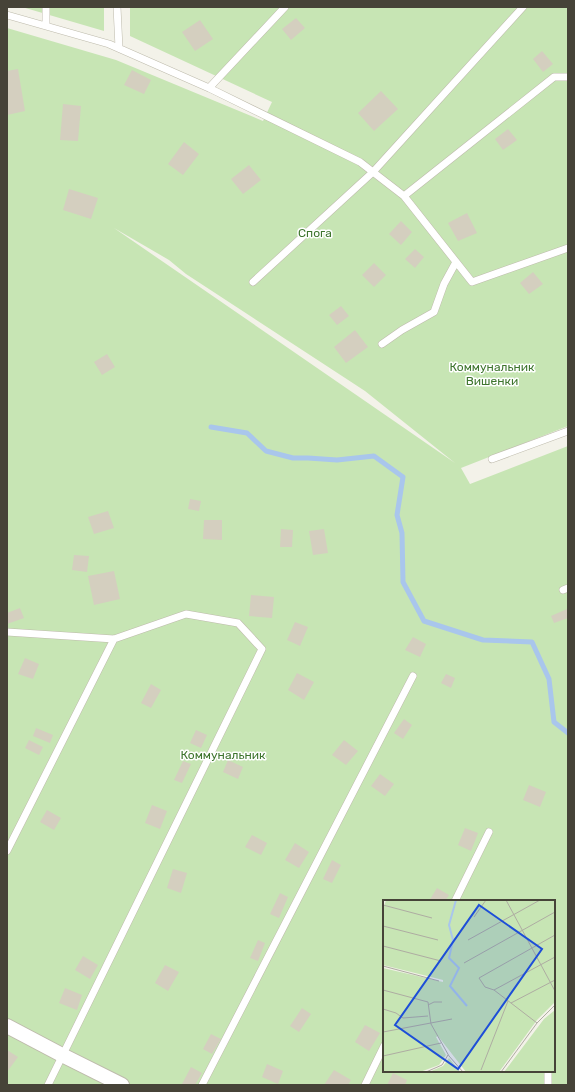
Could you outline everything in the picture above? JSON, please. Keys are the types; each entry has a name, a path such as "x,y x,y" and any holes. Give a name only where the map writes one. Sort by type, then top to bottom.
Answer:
{"street":[{"path":"7,1026 122,1085"}],"lane":[{"path":"46,7 46,26"},
{"path":"117,7 119,48"},
{"path":"209,88 285,7"},
{"path":"253,282 373,172 523,7"},
{"path":"7,15 119,48 209,88 360,162 404,196 472,282 568,248"},
{"path":"404,196 554,76 568,77"},
{"path":"382,344 402,330 434,312 444,284 456,262"},
{"path":"492,459 568,431"},
{"path":"7,632 114,639 186,614 238,623 262,649 48,1085"},
{"path":"7,851 114,639"},
{"path":"202,1085 414,676"},
{"path":"455,900 489,832"},
{"path":"365,1085 383,1048"},
{"path":"548,1072 548,1085"}],"green space":[{"path":"22,7 104,7 104,31"},
{"path":"130,7 568,7 568,426 461,468 470,484 568,446 568,1085 7,1085 7,28 116,60 263,121 272,102 130,36","holes":["114,228 169,260 186,274 365,391 455,463"]}],"building":[{"path":"296,18 305,28 291,40 282,29"},
{"path":"200,20 213,39 195,51 182,32"},
{"path":"542,51 553,64 543,72 533,59"},
{"path":"18,69 25,111 7,115 7,71"},
{"path":"132,70 151,80 144,94 124,85"},
{"path":"381,91 398,109 374,131 358,113"},
{"path":"63,104 81,106 78,141 60,140"},
{"path":"508,129 517,140 503,150 495,139"},
{"path":"184,142 199,154 183,175 168,164"},
{"path":"249,165 261,180 243,194 231,179"},
{"path":"69,189 98,198 91,219 63,210"},
{"path":"467,213 477,233 458,241 448,223"},
{"path":"401,221 412,232 401,245 389,234"},
{"path":"415,249 424,257 415,268 405,259"},
{"path":"374,263 386,275 374,287 362,275"},
{"path":"533,272 543,284 529,294 520,283"},
{"path":"341,306 349,316 337,325 329,315"},
{"path":"355,330 368,347 346,363 334,347"},
{"path":"107,354 115,367 102,375 94,362"},
{"path":"190,499 201,501 199,511 188,509"},
{"path":"108,511 114,528 94,534 88,517"},
{"path":"204,520 222,520 222,540 203,539"},
{"path":"281,529 293,530 292,547 280,547"},
{"path":"324,529 328,553 313,555 309,531"},
{"path":"74,555 89,556 87,572 72,570"},
{"path":"114,571 120,599 94,605 88,576"},
{"path":"251,595 274,597 272,618 249,616"},
{"path":"20,608 24,618 7,624 7,613"},
{"path":"567,609 568,618 554,623 551,616"},
{"path":"295,622 308,627 300,646 287,640"},
{"path":"413,637 426,644 420,657 405,650"},
{"path":"25,658 39,664 33,679 18,674"},
{"path":"297,673 314,682 304,700 288,690"},
{"path":"446,674 455,678 451,688 441,683"},
{"path":"151,684 161,690 151,708 141,703"},
{"path":"404,719 412,725 403,739 394,733"},
{"path":"36,728 53,735 50,743 33,736"},
{"path":"196,730 207,735 201,748 190,743"},
{"path":"29,740 43,747 39,755 25,748"},
{"path":"344,740 358,751 346,765 332,755"},
{"path":"228,760 243,767 238,779 223,772"},
{"path":"183,761 191,764 182,783 174,780"},
{"path":"380,774 394,784 385,796 371,786"},
{"path":"529,785 546,792 540,807 523,800"},
{"path":"152,805 167,811 160,829 145,823"},
{"path":"47,810 61,818 54,830 40,822"},
{"path":"465,828 478,833 471,851 458,845"},
{"path":"252,835 267,843 261,855 245,847"},
{"path":"295,843 309,852 299,868 285,860"},
{"path":"332,860 341,865 332,883 323,879"},
{"path":"173,869 187,873 181,893 167,888"},
{"path":"437,888 449,895 446,900 430,900"},
{"path":"280,893 288,897 279,918 270,914"},
{"path":"258,940 265,943 258,961 250,958"},
{"path":"83,956 98,965 90,979 75,970"},
{"path":"165,965 179,972 168,991 155,983"},
{"path":"65,988 82,995 77,1010 59,1003"},
{"path":"302,1008 311,1014 299,1032 290,1026"},
{"path":"365,1025 380,1033 369,1051 355,1042"},
{"path":"211,1034 221,1039 212,1054 203,1049"},
{"path":"7,1050 18,1057 7,1072"},
{"path":"267,1064 283,1071 278,1084 262,1077"},
{"path":"191,1067 202,1073 195,1085 184,1085 182,1084"},
{"path":"334,1070 351,1080 348,1085 324,1085"},
{"path":"393,1073 407,1080 405,1085 387,1085"}],"waterway":[{"path":"211,427 247,433 266,451 293,458 337,460 374,456 403,477 397,515 402,533 403,582 424,621 483,640 532,642 549,679 554,722 568,733"}],"park label":[{"name":"Спога","path":"315,233"},
{"name":"Коммунальник Вишенки","path":"492,374"},
{"name":"Коммунальник","path":"223,755"}]}
